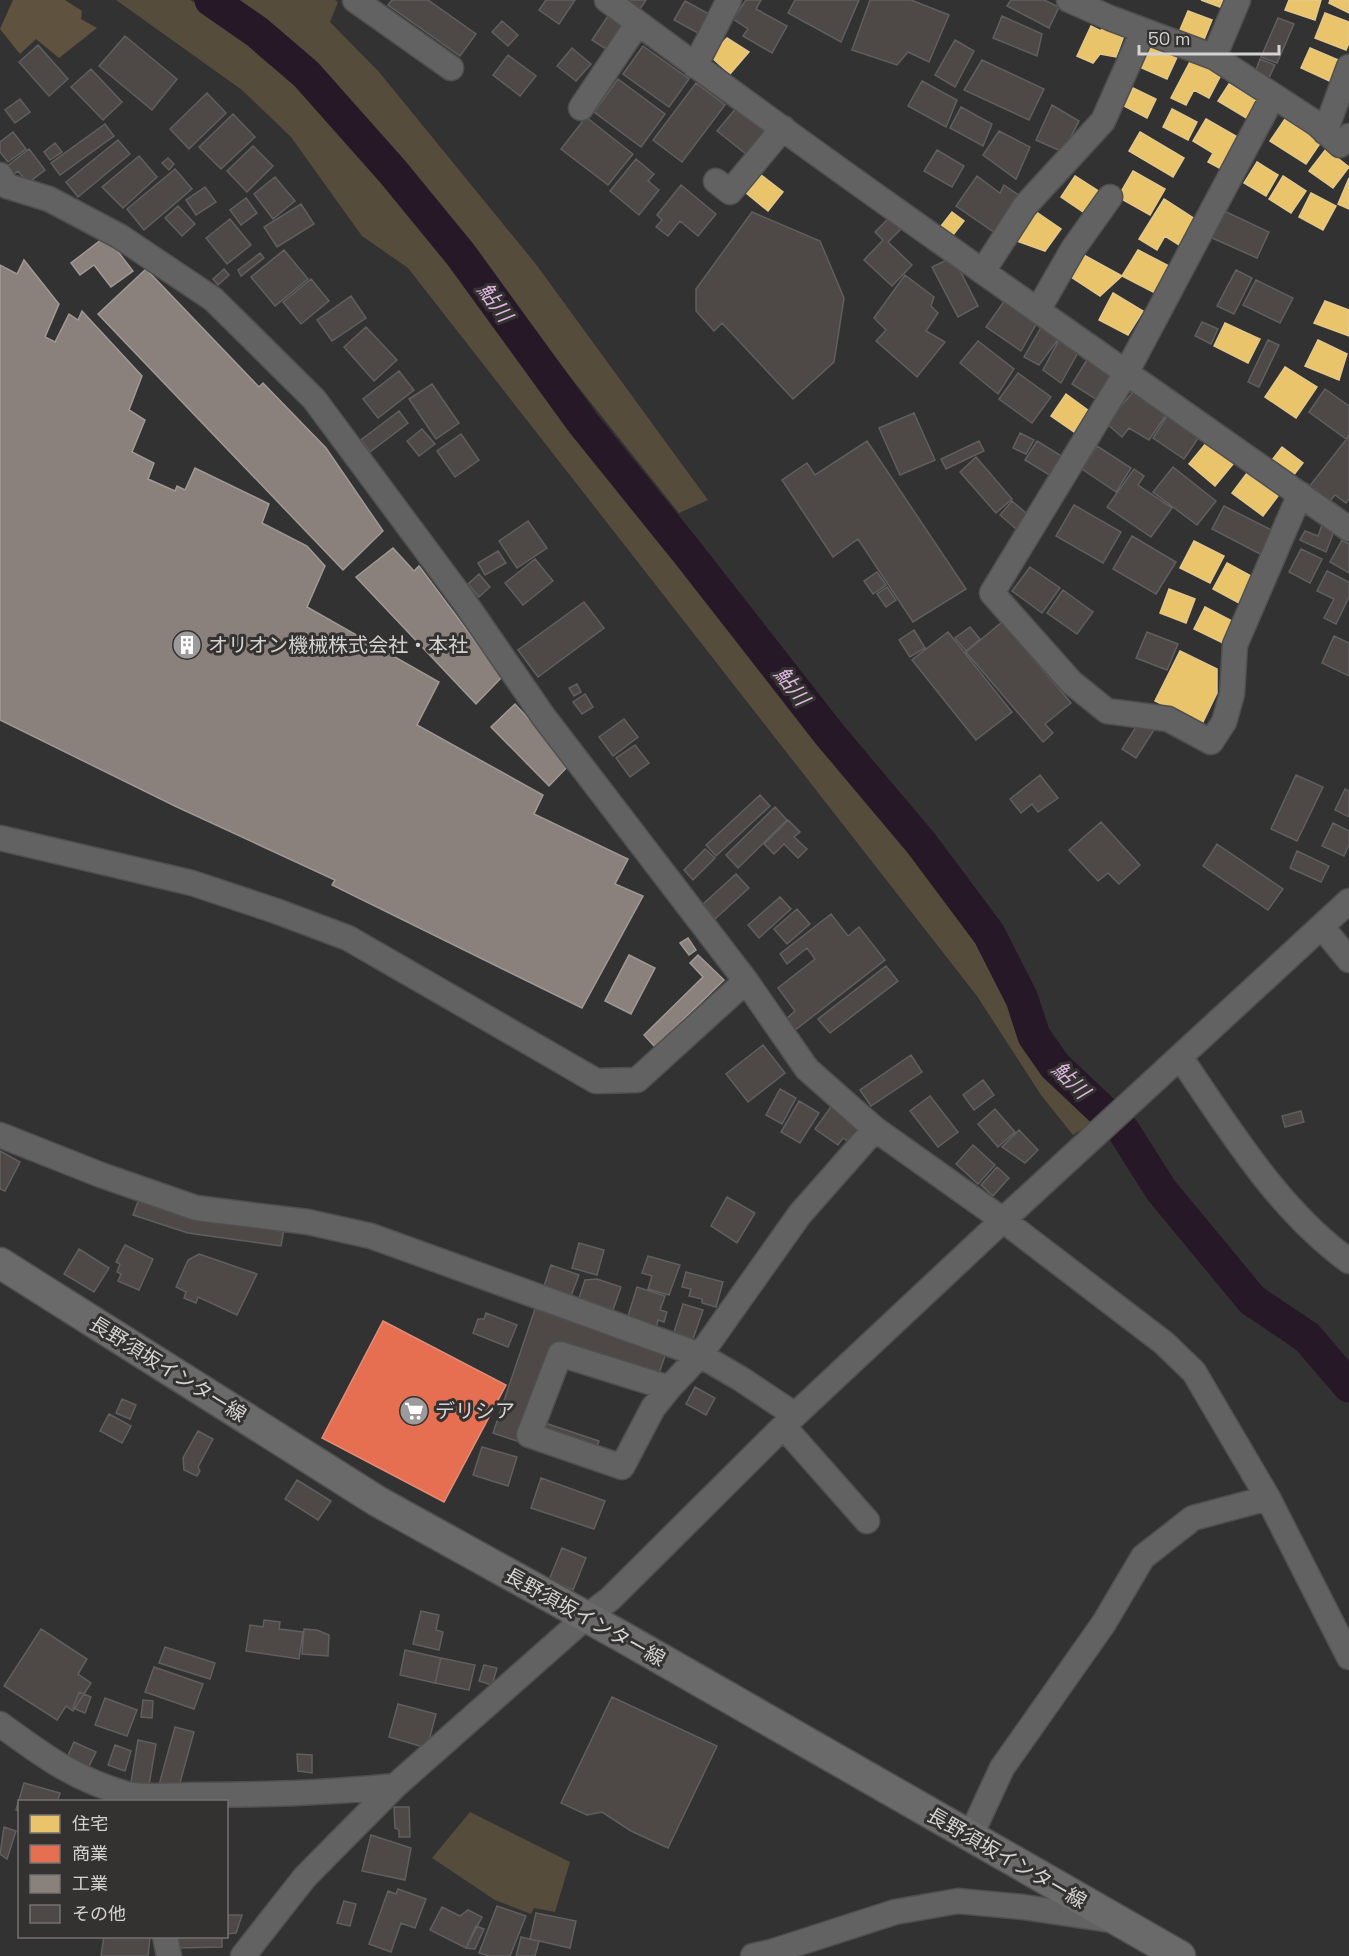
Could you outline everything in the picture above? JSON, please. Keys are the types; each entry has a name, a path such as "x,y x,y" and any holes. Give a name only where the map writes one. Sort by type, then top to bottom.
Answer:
{"main road":[{"name":"長野須坂インター線","path":"0,1263 377,1500 1180,1956"}],"street":[{"path":"356,0 451,68"},
{"path":"607,0 695,66 1349,529"},
{"path":"695,66 729,0"},
{"path":"1069,0 1214,57 1340,141 1349,67"},
{"path":"1214,57 1238,0"},
{"path":"581,108 638,23"},
{"path":"983,271 1025,206 1103,121 1143,31"},
{"path":"1273,96 1126,373 992,593 1071,682 1107,711 1168,719 1211,742 1224,722 1232,694 1235,645 1300,494"},
{"path":"729,191 783,128"},
{"path":"0,174 7,186 49,199 119,236 213,299 314,399 461,597 543,716 746,981 807,1070 875,1129 1003,1220 1164,1343 1194,1372 1268,1498 1349,1658"},
{"path":"1038,310 1073,249 1110,197"},
{"path":"0,838 192,883 348,938 596,1081 637,1080 746,981"},
{"path":"243,1956 305,1877 395,1786 586,1617 610,1599 790,1421 1003,1220 1349,901"},
{"path":"1322,927 1349,960"},
{"path":"1175,1061 1280,1197 1336,1252 1349,1261"},
{"path":"669,1388 560,1354 529,1435 622,1467 653,1408 700,1355 800,1214 875,1129"},
{"path":"0,1135 101,1175 196,1208 308,1222 371,1236 700,1355 741,1378 790,1421 867,1521"},
{"path":"970,1837 1002,1768 1104,1623 1143,1557 1193,1518 1268,1498"},
{"path":"0,1725 36,1751 74,1774 131,1798 313,1793 395,1786"},
{"path":"753,1956 895,1912 958,1901 1023,1907 1118,1922"},
{"path":"165,1938 169,1956"}],"shaded area":[{"path":"13,0 65,0 82,11 81,19 97,28 59,58 36,39 20,54 0,29"},
{"path":"116,0 190,0 231,23 296,75 376,162 447,250 685,568 986,944 1021,1016 1031,1053 1099,1118 1073,1135 1041,1095 977,996 408,268 362,236 291,137 242,90"},
{"path":"223,0 335,0 338,2 330,22 379,72 535,263 708,500 679,513 341,90 290,42"},
{"path":"470,1812 570,1862 555,1912 534,1908 531,1914 495,1900 432,1858"}],"building: 住宅":[{"path":"1201,0 1223,0 1220,7"},
{"path":"1289,0 1321,0 1315,20 1285,10"},
{"path":"1330,0 1349,0 1349,13 1329,3"},
{"path":"1188,11 1212,20 1203,42 1179,32"},
{"path":"1325,13 1349,22 1349,43 1346,50 1315,38"},
{"path":"1103,25 1125,33 1116,57 1100,54 1093,63 1077,56 1091,26 1101,31"},
{"path":"727,38 749,52 730,74 710,56"},
{"path":"1144,38 1179,53 1167,79 1133,64"},
{"path":"1310,48 1345,63 1336,84 1301,68"},
{"path":"1192,58 1222,73 1209,98 1194,90 1186,105 1171,98"},
{"path":"1229,84 1259,102 1248,119 1218,101"},
{"path":"1133,88 1156,99 1147,118 1124,106"},
{"path":"1172,109 1197,122 1188,140 1163,127"},
{"path":"1206,119 1241,139 1223,170 1208,162 1213,153 1193,141"},
{"path":"1285,119 1321,142 1306,164 1270,141"},
{"path":"1140,132 1184,158 1173,177 1129,151"},
{"path":"1326,149 1349,167 1333,188 1309,171"},
{"path":"1257,162 1278,175 1266,196 1244,183"},
{"path":"1133,171 1165,189 1150,215 1118,197"},
{"path":"761,175 783,192 768,211 746,193"},
{"path":"1075,176 1100,192 1086,214 1061,197"},
{"path":"1283,176 1306,191 1291,213 1269,199"},
{"path":"1349,178 1349,209 1338,204"},
{"path":"1311,193 1336,206 1323,230 1299,217"},
{"path":"1164,199 1195,219 1179,245 1165,236 1157,250 1139,239"},
{"path":"1035,211 1061,229 1045,251 1014,240"},
{"path":"952,212 964,221 953,235 941,226"},
{"path":"1138,250 1171,267 1157,294 1122,276"},
{"path":"1082,254 1122,276 1100,296 1068,275"},
{"path":"1113,293 1143,311 1128,335 1099,320"},
{"path":"1325,301 1349,310 1349,336 1314,323"},
{"path":"1225,323 1260,339 1248,363 1214,346"},
{"path":"1318,340 1347,354 1339,380 1305,366"},
{"path":"1285,367 1317,387 1296,418 1265,397"},
{"path":"1066,394 1089,411 1074,432 1051,416"},
{"path":"1207,442 1233,464 1215,486 1189,464"},
{"path":"1282,447 1303,463 1293,476 1272,460"},
{"path":"1247,473 1278,496 1263,516 1232,493"},
{"path":"1194,541 1224,556 1210,583 1180,568"},
{"path":"1227,563 1253,577 1239,603 1213,589"},
{"path":"1169,589 1195,599 1186,623 1160,613"},
{"path":"1205,607 1234,622 1223,643 1194,629"},
{"path":"1180,651 1217,669 1217,693 1202,724 1155,701"}],"building: 商業":[{"name":"デリシア","path":"383,1321 506,1385 444,1502 322,1438"}],"building: 工業":[{"path":"106,236 133,271 111,287 94,265 80,275 71,263"},
{"name":"オリオン機械株式会社・本社","path":"24,260 59,304 45,337 55,342 69,314 78,320 82,311 142,376 129,410 145,420 132,452 154,463 148,479 175,491 177,486 185,490 195,468 269,504 262,523 307,546 325,566 307,607 439,682 417,725 543,795 534,814 628,859 615,884 643,896 582,1008 332,885 335,880 177,807 0,720 0,265 17,274"},
{"path":"146,269 259,387 263,383 326,448 383,531 343,570 98,314"},
{"path":"393,548 414,571 419,566 502,677 476,704 356,577"},
{"path":"515,704 570,764 549,786 491,727"},
{"path":"688,938 696,950 689,955 680,943"},
{"path":"629,955 655,968 631,1014 605,1001"},
{"path":"698,955 724,980 655,1047 644,1035 703,977 690,963"}],"building: その他":[{"path":"392,0 428,0 476,34 460,56 388,5"},
{"path":"546,0 575,0 559,24 539,10"},
{"path":"627,0 646,0 640,9"},
{"path":"746,0 761,0 756,9 787,26 772,53 743,36 748,29 733,19"},
{"path":"795,0 859,0 841,42 788,13"},
{"path":"870,0 911,0 949,15 929,62 908,52 897,65 852,50"},
{"path":"1011,0 1044,0 1059,7 1049,28 1007,6"},
{"path":"685,1 711,15 700,34 674,20"},
{"path":"608,16 625,27 609,51 592,40"},
{"path":"1002,16 1042,34 1037,56 993,38"},
{"path":"1278,18 1294,24 1277,63 1261,57"},
{"path":"502,21 518,35 508,46 492,32"},
{"path":"125,36 177,79 152,110 99,66"},
{"path":"955,40 974,51 955,87 935,75"},
{"path":"38,45 68,79 49,96 19,62"},
{"path":"643,46 689,79 669,107 623,74"},
{"path":"572,48 591,64 576,81 557,66"},
{"path":"508,55 536,76 520,96 493,75"},
{"path":"1260,59 1275,65 1268,80 1256,70"},
{"path":"982,60 1044,89 1029,120 964,90"},
{"path":"91,69 122,102 103,120 71,87"},
{"path":"618,79 665,114 641,147 594,112"},
{"path":"922,81 957,100 946,127 908,106"},
{"path":"696,83 725,105 682,162 653,140"},
{"path":"207,93 226,113 189,149 170,129"},
{"path":"20,99 30,112 15,123 5,110"},
{"path":"1052,105 1079,121 1063,152 1036,140"},
{"path":"737,107 768,127 746,154 717,131"},
{"path":"961,107 992,124 983,146 950,128"},
{"path":"233,114 255,137 221,169 199,147"},
{"path":"586,117 633,154 608,185 561,149"},
{"path":"105,124 114,136 60,175 51,163"},
{"path":"999,131 1030,147 1016,179 983,155"},
{"path":"13,132 26,149 8,162 0,152 0,142"},
{"path":"118,140 130,154 78,197 66,182"},
{"path":"55,143 62,152 50,160 44,152"},
{"path":"253,146 273,166 247,192 227,171"},
{"path":"29,149 45,170 28,183 18,171 13,175 6,167"},
{"path":"937,150 964,166 952,187 924,171"},
{"path":"139,156 157,177 123,208 102,187"},
{"path":"168,158 174,164 169,170 162,163"},
{"path":"636,159 654,174 648,181 659,190 639,215 610,191"},
{"path":"175,169 192,189 144,230 127,209"},
{"path":"977,176 1000,193 1004,185 1023,198 998,235 956,206"},
{"path":"275,177 295,201 273,219 254,194"},
{"path":"681,185 716,214 698,236 680,221 668,236 656,227 662,220 657,215"},
{"path":"205,187 216,202 196,215 186,200"},
{"path":"246,198 257,213 241,225 230,210"},
{"path":"301,204 314,224 277,247 264,227"},
{"path":"178,206 195,224 182,236 165,218"},
{"path":"1222,210 1269,232 1257,258 1210,237"},
{"path":"752,212 820,241 844,298 834,362 793,399 722,323 714,331 696,311 696,289"},
{"path":"889,218 901,229 888,242 912,265 892,286 864,260 883,240 875,232"},
{"path":"230,219 251,245 227,264 206,238"},
{"path":"284,250 308,279 275,306 251,277"},
{"path":"260,253 264,258 241,276 238,270"},
{"path":"953,257 978,306 958,317 932,267"},
{"path":"224,269 229,275 218,285 213,279"},
{"path":"1236,270 1252,278 1234,314 1217,306"},
{"path":"905,275 934,297 931,306 938,313 926,331 945,342 917,377 876,341 886,330 874,318"},
{"path":"311,279 329,301 301,324 283,302"},
{"path":"1256,280 1293,298 1280,323 1243,305"},
{"path":"351,296 366,318 332,341 317,320"},
{"path":"1005,300 1038,321 1021,351 986,327"},
{"path":"1202,322 1218,329 1211,344 1195,336"},
{"path":"1043,324 1060,337 1039,365 1024,357"},
{"path":"366,327 397,360 374,381 344,347"},
{"path":"1060,338 1080,349 1061,383 1043,370"},
{"path":"1268,340 1279,345 1259,387 1248,382"},
{"path":"978,341 1014,369 998,394 960,363"},
{"path":"1088,358 1118,377 1102,403 1072,384"},
{"path":"399,371 414,390 378,418 363,399"},
{"path":"1018,373 1051,397 1032,423 999,399"},
{"path":"432,384 459,423 436,439 409,399"},
{"path":"1325,389 1349,406 1349,435 1346,439 1309,412"},
{"path":"1134,391 1168,412 1149,440 1129,428 1122,437 1106,423"},
{"path":"399,411 408,423 370,452 361,440"},
{"path":"914,413 935,460 900,475 879,428"},
{"path":"1167,416 1199,437 1184,459 1153,438"},
{"path":"422,429 435,444 419,456 407,441"},
{"path":"1020,433 1034,440 1026,454 1013,448"},
{"path":"461,434 479,460 455,477 437,451"},
{"path":"1349,436 1349,499 1346,503 1335,495 1328,503 1308,488"},
{"path":"867,441 966,589 913,622 858,539 833,557 782,480 807,463 815,475"},
{"path":"979,441 984,451 946,469 941,459"},
{"path":"1037,441 1063,457 1051,476 1025,460"},
{"path":"1097,446 1131,468 1116,492 1082,469"},
{"path":"976,457 1012,499 996,513 960,472"},
{"path":"1173,467 1216,501 1197,525 1153,492"},
{"path":"1134,469 1144,476 1138,485 1172,508 1151,537 1107,507"},
{"path":"1012,501 1033,519 1021,533 1000,515"},
{"path":"1074,505 1121,532 1103,563 1056,536"},
{"path":"1224,506 1277,533 1264,556 1212,529"},
{"path":"528,521 547,548 517,568 499,541"},
{"path":"1322,525 1334,531 1326,552 1300,540 1305,531 1318,536"},
{"path":"1132,536 1176,562 1156,594 1113,569"},
{"path":"1342,540 1349,544 1349,573 1330,562"},
{"path":"1301,549 1322,559 1310,583 1289,572"},
{"path":"498,551 506,563 485,575 478,563"},
{"path":"535,559 553,581 523,605 505,583"},
{"path":"1030,567 1060,588 1042,613 1012,591"},
{"path":"1327,571 1349,582 1349,597 1336,624 1324,618 1334,599 1317,591"},
{"path":"877,572 886,585 873,594 864,581"},
{"path":"479,574 490,587 479,597 468,584"},
{"path":"887,587 896,600 886,607 877,594"},
{"path":"1063,590 1093,612 1077,634 1047,613"},
{"path":"584,602 604,628 538,677 518,650"},
{"path":"1002,622 1071,703 1045,724 1053,733 1043,742 966,652"},
{"path":"970,627 980,639 966,651 955,638"},
{"path":"914,630 925,648 910,657 899,640"},
{"path":"948,632 1012,712 976,740 912,660"},
{"path":"1147,632 1178,644 1167,670 1136,658"},
{"path":"1334,636 1349,643 1349,676 1322,663"},
{"path":"577,684 581,692 574,696 569,688"},
{"path":"585,694 593,707 582,714 573,702"},
{"path":"624,719 638,737 613,756 599,737"},
{"path":"1141,719 1159,722 1136,758 1122,749"},
{"path":"635,745 649,763 630,777 616,758"},
{"path":"1040,775 1058,798 1038,812 1032,804 1021,813 1010,799"},
{"path":"1296,775 1323,787 1297,841 1271,829"},
{"path":"1345,789 1349,791 1349,817 1335,810"},
{"path":"760,795 770,806 716,856 706,845"},
{"path":"775,807 787,820 738,868 726,855"},
{"path":"788,820 800,832 794,837 807,849 798,858 784,844 774,854 764,844"},
{"path":"1101,822 1140,865 1119,884 1108,873 1098,881 1069,850"},
{"path":"1333,823 1349,831 1349,845 1344,856 1322,846"},
{"path":"1217,844 1283,889 1268,910 1203,866"},
{"path":"705,849 715,858 693,880 684,870"},
{"path":"1297,851 1329,866 1321,882 1290,868"},
{"path":"736,874 749,888 715,919 703,904"},
{"path":"780,897 791,909 759,938 748,925"},
{"path":"797,909 810,924 787,944 774,929"},
{"path":"831,914 848,936 859,927 885,960 794,1031 785,1020 795,1011 778,988 815,959 807,948 787,964 780,954"},
{"path":"886,966 898,981 830,1033 818,1019"},
{"path":"763,1045 785,1073 748,1102 726,1074"},
{"path":"911,1055 922,1072 871,1106 860,1090"},
{"path":"983,1080 994,1095 974,1110 963,1095"},
{"path":"780,1089 796,1098 782,1124 766,1115"},
{"path":"930,1096 958,1132 938,1147 910,1111"},
{"path":"799,1101 819,1113 800,1143 781,1132"},
{"path":"833,1104 855,1119 851,1124 861,1132 852,1144 843,1138 838,1145 815,1129"},
{"path":"995,1109 1015,1132 998,1147 978,1124"},
{"path":"1301,1111 1304,1122 1285,1127 1282,1116"},
{"path":"1019,1130 1038,1150 1025,1163 1002,1147"},
{"path":"973,1145 995,1165 978,1184 956,1164"},
{"path":"0,1151 20,1162 5,1191 0,1189"},
{"path":"997,1167 1009,1178 993,1196 981,1185"},
{"path":"727,1197 755,1213 737,1243 711,1226"},
{"path":"139,1199 284,1229 281,1246 188,1233 133,1215"},
{"path":"579,1243 604,1250 597,1275 572,1268"},
{"path":"125,1245 153,1259 139,1290 118,1281 121,1274 117,1272 120,1264 116,1262"},
{"path":"79,1249 109,1268 94,1292 64,1274"},
{"path":"199,1254 257,1274 237,1315 198,1297 196,1303 184,1298 186,1292 176,1287 188,1260"},
{"path":"648,1256 680,1265 669,1295 648,1289 652,1276 642,1273"},
{"path":"551,1265 579,1275 571,1296 544,1286"},
{"path":"686,1272 723,1282 716,1307 702,1303 702,1299 689,1296 691,1289 682,1287"},
{"path":"597,1279 621,1287 613,1310 579,1298 585,1280"},
{"path":"637,1287 665,1296 660,1310 667,1312 664,1322 658,1320 656,1328 627,1319"},
{"path":"683,1304 703,1310 693,1339 674,1332"},
{"path":"535,1309 666,1353 656,1382 554,1347 530,1418 599,1441 591,1466 493,1433"},
{"path":"486,1313 517,1325 508,1347 473,1333 478,1319 484,1319"},
{"path":"695,1387 715,1398 706,1415 686,1404"},
{"path":"122,1399 136,1405 130,1419 116,1413"},
{"path":"109,1414 131,1426 122,1443 100,1431"},
{"path":"198,1431 213,1439 198,1467 200,1471 197,1476 184,1470 183,1458"},
{"path":"482,1447 517,1457 508,1486 473,1475"},
{"path":"541,1478 605,1501 594,1529 531,1508"},
{"path":"297,1480 331,1501 318,1520 285,1499"},
{"path":"562,1548 586,1558 573,1590 549,1580"},
{"path":"421,1611 439,1615 436,1630 443,1632 439,1650 413,1644"},
{"path":"264,1620 280,1622 279,1629 303,1632 299,1659 246,1651 250,1625 263,1627"},
{"path":"41,1629 87,1659 78,1674 91,1683 73,1711 66,1706 57,1720 4,1686"},
{"path":"304,1629 317,1630 329,1635 328,1656 302,1654"},
{"path":"165,1647 215,1663 210,1679 159,1663"},
{"path":"405,1650 441,1658 435,1683 400,1675"},
{"path":"441,1658 475,1665 469,1690 435,1683"},
{"path":"484,1665 497,1668 492,1685 479,1681"},
{"path":"154,1667 203,1684 194,1709 145,1692"},
{"path":"79,1692 91,1697 85,1713 73,1708"},
{"path":"612,1697 717,1746 668,1848 631,1831 602,1812 587,1815 561,1803"},
{"path":"105,1698 137,1710 127,1736 95,1725"},
{"path":"143,1700 153,1701 152,1718 141,1717"},
{"path":"398,1704 436,1714 427,1748 389,1737"},
{"path":"175,1727 194,1732 178,1790 159,1785"},
{"path":"138,1740 156,1744 149,1785 131,1782"},
{"path":"74,1742 96,1752 86,1772 65,1762"},
{"path":"115,1745 131,1751 125,1771 108,1765"},
{"path":"297,1754 312,1755 312,1773 298,1771"},
{"path":"24,1783 60,1793 58,1800 19,1800"},
{"path":"394,1807 409,1807 410,1837 399,1837 399,1830 395,1828"},
{"path":"4,1827 16,1831 7,1859 0,1854"},
{"path":"371,1835 411,1848 405,1880 362,1871"},
{"path":"398,1889 426,1899 415,1928 401,1923 391,1952 369,1944 388,1891 396,1894"},
{"path":"344,1901 356,1904 350,1926 337,1923"},
{"path":"497,1906 526,1916 510,1956 489,1956 479,1953"},
{"path":"442,1907 460,1916 468,1910 482,1917 466,1948 430,1930"},
{"path":"536,1913 576,1921 570,1948 530,1939"},
{"path":"228,1915 242,1915 236,1933 228,1934"},
{"path":"476,1926 484,1929 475,1949 466,1948"},
{"path":"521,1937 539,1941 535,1956 516,1956"},
{"path":"104,1938 150,1938 148,1956 101,1956"},
{"path":"177,1938 222,1938 222,1947 177,1948"}],"waterway":[{"name":"鮎川","path":"211,0 257,32 306,74 393,172 461,255 583,423 830,735 921,843 989,934 1022,999 1034,1036 1055,1066 1123,1130 1161,1190 1252,1300 1307,1337 1349,1386"}],"place":[{"name":"オリオン機械株式会社・本社","path":"187,645"},
{"name":"デリシア","path":"414,1411"}]}
